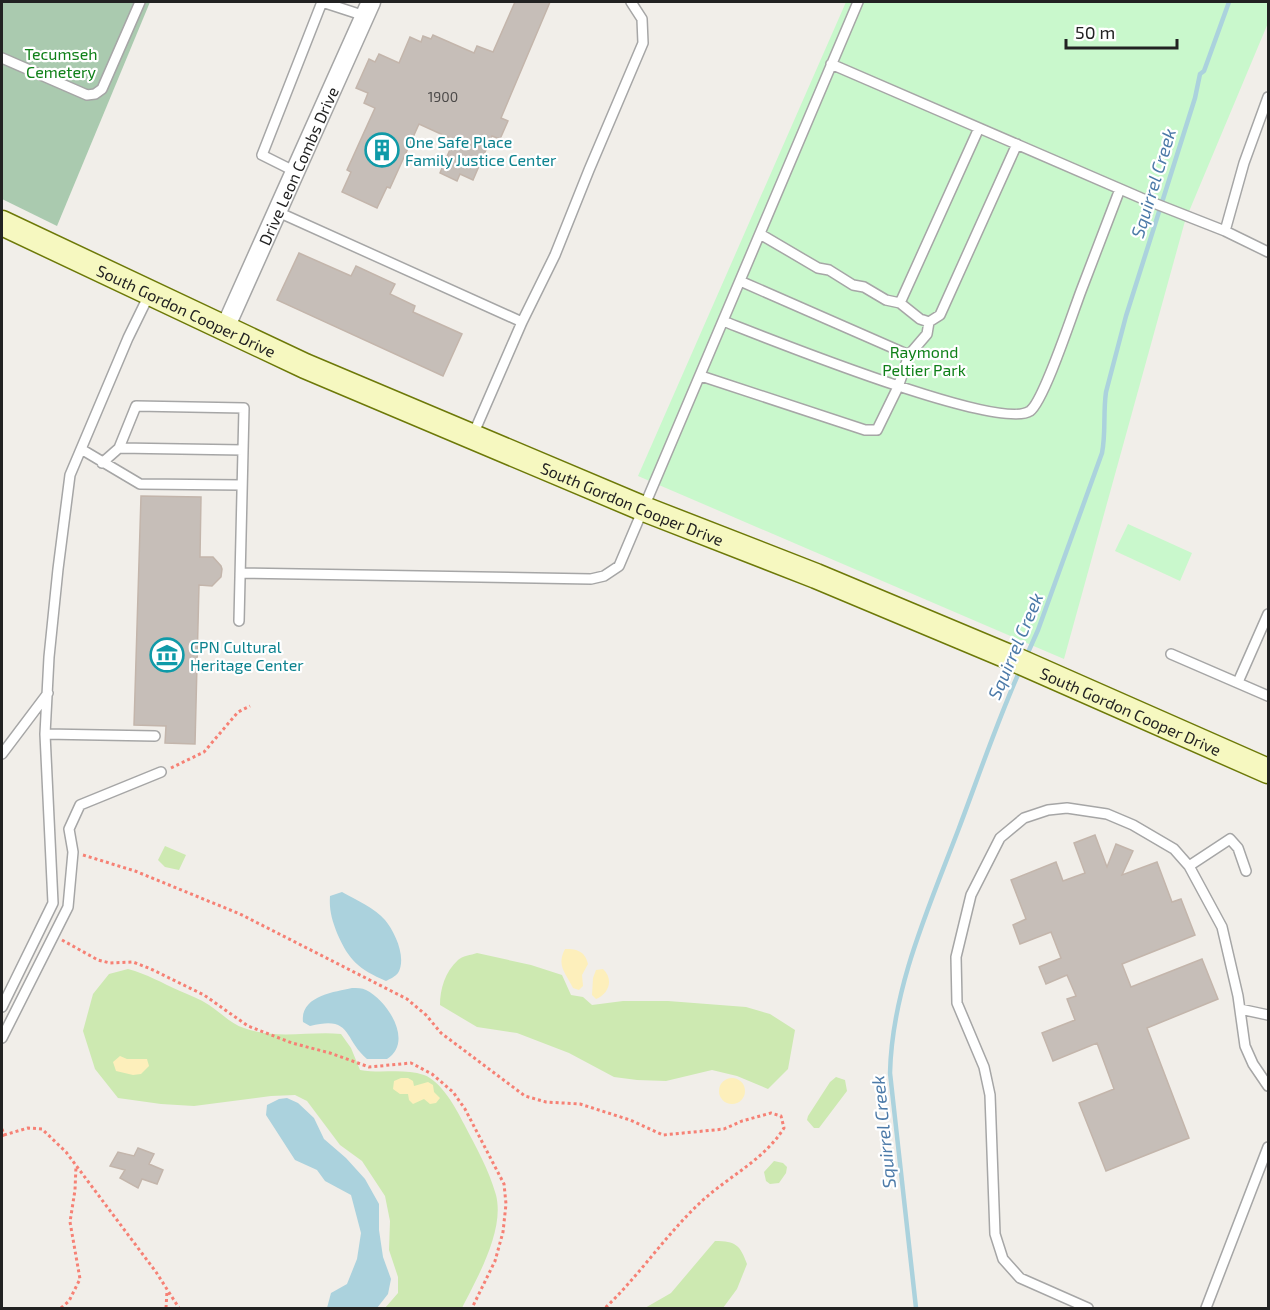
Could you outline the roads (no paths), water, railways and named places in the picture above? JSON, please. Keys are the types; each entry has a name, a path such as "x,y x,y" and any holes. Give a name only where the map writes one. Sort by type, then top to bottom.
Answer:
{"main road":[{"name":"South Gordon Cooper Drive","path":"2,223 305,366 644,509 816,576 1053,675 1269,771"}],"street":[{"name":"Drive Leon Combs Drive","path":"225,328 368,9"}],"lane":[{"path":"2,58 87,95 95,94 102,89 140,2"},
{"path":"296,172 262,155 322,2 368,9"},
{"path":"472,437 522,322 555,255 643,43 642,19 631,2"},
{"path":"240,573 591,579 604,576 619,566 858,2"},
{"path":"831,64 1120,189 1225,231 1269,252"},
{"path":"1225,231 1244,164 1269,97"},
{"path":"900,303 979,128"},
{"path":"701,376 865,430 877,430 898,387 909,355 927,334 929,322 940,315 1017,144"},
{"path":"723,321 898,387 999,414 1022,415 1032,410 1049,378 1120,189"},
{"path":"278,212 522,322"},
{"path":"760,234 818,268 829,270 853,285 864,287 886,300 900,303 920,319 929,322"},
{"path":"740,281 909,355"},
{"path":"2,1007 53,903 45,734 58,568 70,475 128,338 150,293"},
{"path":"102,463 119,448 136,406 244,408 239,621"},
{"path":"119,448 243,450"},
{"path":"81,449 140,484 242,485"},
{"path":"1238,682 1269,614"},
{"path":"1171,654 1269,696"},
{"path":"2,754 48,693"},
{"path":"45,734 155,736"},
{"path":"2,1038 68,907 73,852 69,829 80,805 161,772"},
{"path":"1088,1308 1020,1278 1003,1259 995,1233 990,1095 984,1067 957,1003 956,957 971,895 1000,838 1024,818 1048,810 1067,808 1107,814 1133,825 1174,849 1189,866 1222,927 1240,1010 1245,1046 1253,1064 1269,1086"},
{"path":"1189,866 1230,839 1238,848 1246,871"},
{"path":"1240,1010 1269,1015"},
{"path":"1206,1308 1269,1147"}],"water":[{"path":"342,892 376,912 393,931 399,945 401,960 398,973 386,981 356,963 341,943 331,915 330,896"},
{"path":"352,988 364,989 374,995 395,1022 398,1043 395,1052 387,1059 367,1059 340,1026 324,1023 310,1026 303,1022 307,1006 312,1001"},
{"path":"287,1098 298,1103 314,1118 324,1139 365,1179 379,1204 379,1230 383,1257 391,1279 388,1294 377,1308 327,1308 331,1293 347,1284 357,1259 361,1233 351,1195 325,1181 317,1170 295,1160 266,1115 267,1105"}],"waterway":[{"name":"Squirrel Creek","path":"1026,657 1038,630 1102,453 1106,392 1126,316 1195,98 1200,74 1204,71 1229,2"},
{"name":"Squirrel Creek","path":"916,1308 890,1073 897,1010 914,948 1020,670"}],"place":[{"name":"One Safe Place Family Justice Center","path":"382,150"},
{"name":"CPN Cultural Heritage Center","path":"167,655"}],"park label":[{"name":"Tecumseh Cemetery","path":"61,62"},
{"name":"Raymond Peltier Park","path":"924,360"}]}
